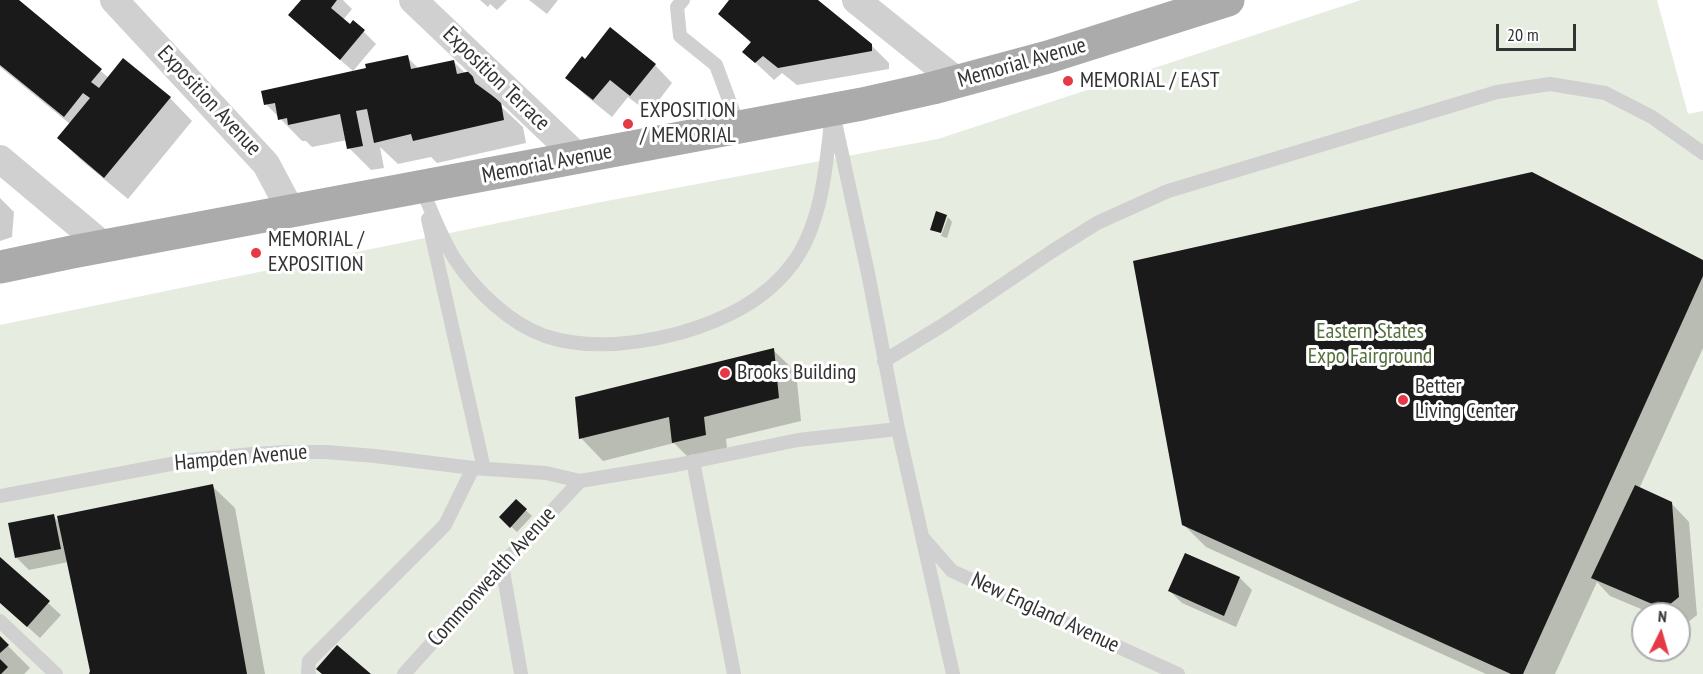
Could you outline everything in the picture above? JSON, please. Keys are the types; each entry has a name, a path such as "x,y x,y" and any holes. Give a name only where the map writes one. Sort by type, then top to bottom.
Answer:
{"main road":[{"name":"Memorial Avenue","path":"0,267 833,110 958,82 1058,54 1207,3"}],"street":[{"name":"Exposition Avenue","path":"114,0 266,164 291,211"},
{"name":"Exposition Terrace","path":"413,0 579,158"},
{"path":"856,0 958,82"},
{"path":"0,159 104,246"}],"lane":[{"path":"680,4 680,36 716,65 739,127"},
{"path":"884,361 1102,220 1168,191 1497,92 1550,84 1605,93 1652,117 1702,152"},
{"path":"421,187 442,237 456,260 484,295 515,320 545,336 562,340 599,344 647,340 679,333 722,319 764,293 794,262 804,244 819,203 826,172 833,110"},
{"path":"833,110 898,429 953,674"},
{"path":"309,674 309,661 444,525 478,468 421,187"},
{"path":"580,481 693,462 798,440 898,429"},
{"name":"Hampden Avenue","path":"0,496 183,462 264,453 326,452 375,456 546,473 580,481"},
{"path":"693,462 734,674"},
{"name":"Commonwealth Avenue","path":"405,674 580,481"},
{"name":"New England Avenue","path":"923,538 952,571 1178,674"},
{"path":"502,565 521,674"},
{"path":"0,621 56,674"}],"green space":[{"name":"Eastern States Expo Fairground","path":"1361,0 1657,0 1688,114 1703,111 1703,674 0,674 0,325 601,202 938,139"}],"building":[{"path":"0,0 19,0 102,69 91,82 99,88 123,58 171,97 104,178 57,138 90,98 83,93 64,117 0,65"},
{"path":"301,0 337,0 331,8 350,24 353,20 365,30 340,60 288,15"},
{"path":"729,0 818,0 872,44 872,51 778,68 763,56 755,63 742,52 751,42 718,14"},
{"path":"610,27 656,64 630,96 610,80 593,100 565,78 582,56 585,59"},
{"path":"408,55 411,69 454,60 457,74 471,71 475,83 501,102 504,120 413,141 411,134 374,143 367,109 356,111 363,146 347,149 340,114 288,125 287,118 278,120 275,103 264,105 261,91 366,68 365,64"},
{"name":"Better Living Center","path":"1532,172 1703,260 1703,276 1523,674 1511,674 1182,525 1133,261"},
{"path":"936,211 947,215 941,233 930,230"},
{"name":"Brooks Building","path":"774,348 779,398 704,417 706,435 672,443 669,417 579,439 575,397"},
{"path":"213,484 247,674 89,674 57,516"},
{"path":"1635,485 1672,502 1679,597 1673,602 1648,602 1591,578"},
{"path":"516,499 527,509 510,528 499,517"},
{"path":"54,514 61,549 15,558 8,523"},
{"path":"1185,553 1240,577 1224,616 1168,591"},
{"path":"0,557 50,601 27,627 0,603"},
{"path":"0,636 9,645 0,653"},
{"path":"337,645 371,674 322,674 316,669"},
{"path":"0,659 8,667 1,674 0,674"}],"place":[{"name":"MEMORIAL / EAST","path":"1068,81"},
{"name":"EXPOSITION / MEMORIAL","path":"628,124"},
{"name":"MEMORIAL / EXPOSITION","path":"256,253"},
{"name":"Brooks Building","path":"725,373"},
{"name":"Better Living Center","path":"1403,400"}]}
